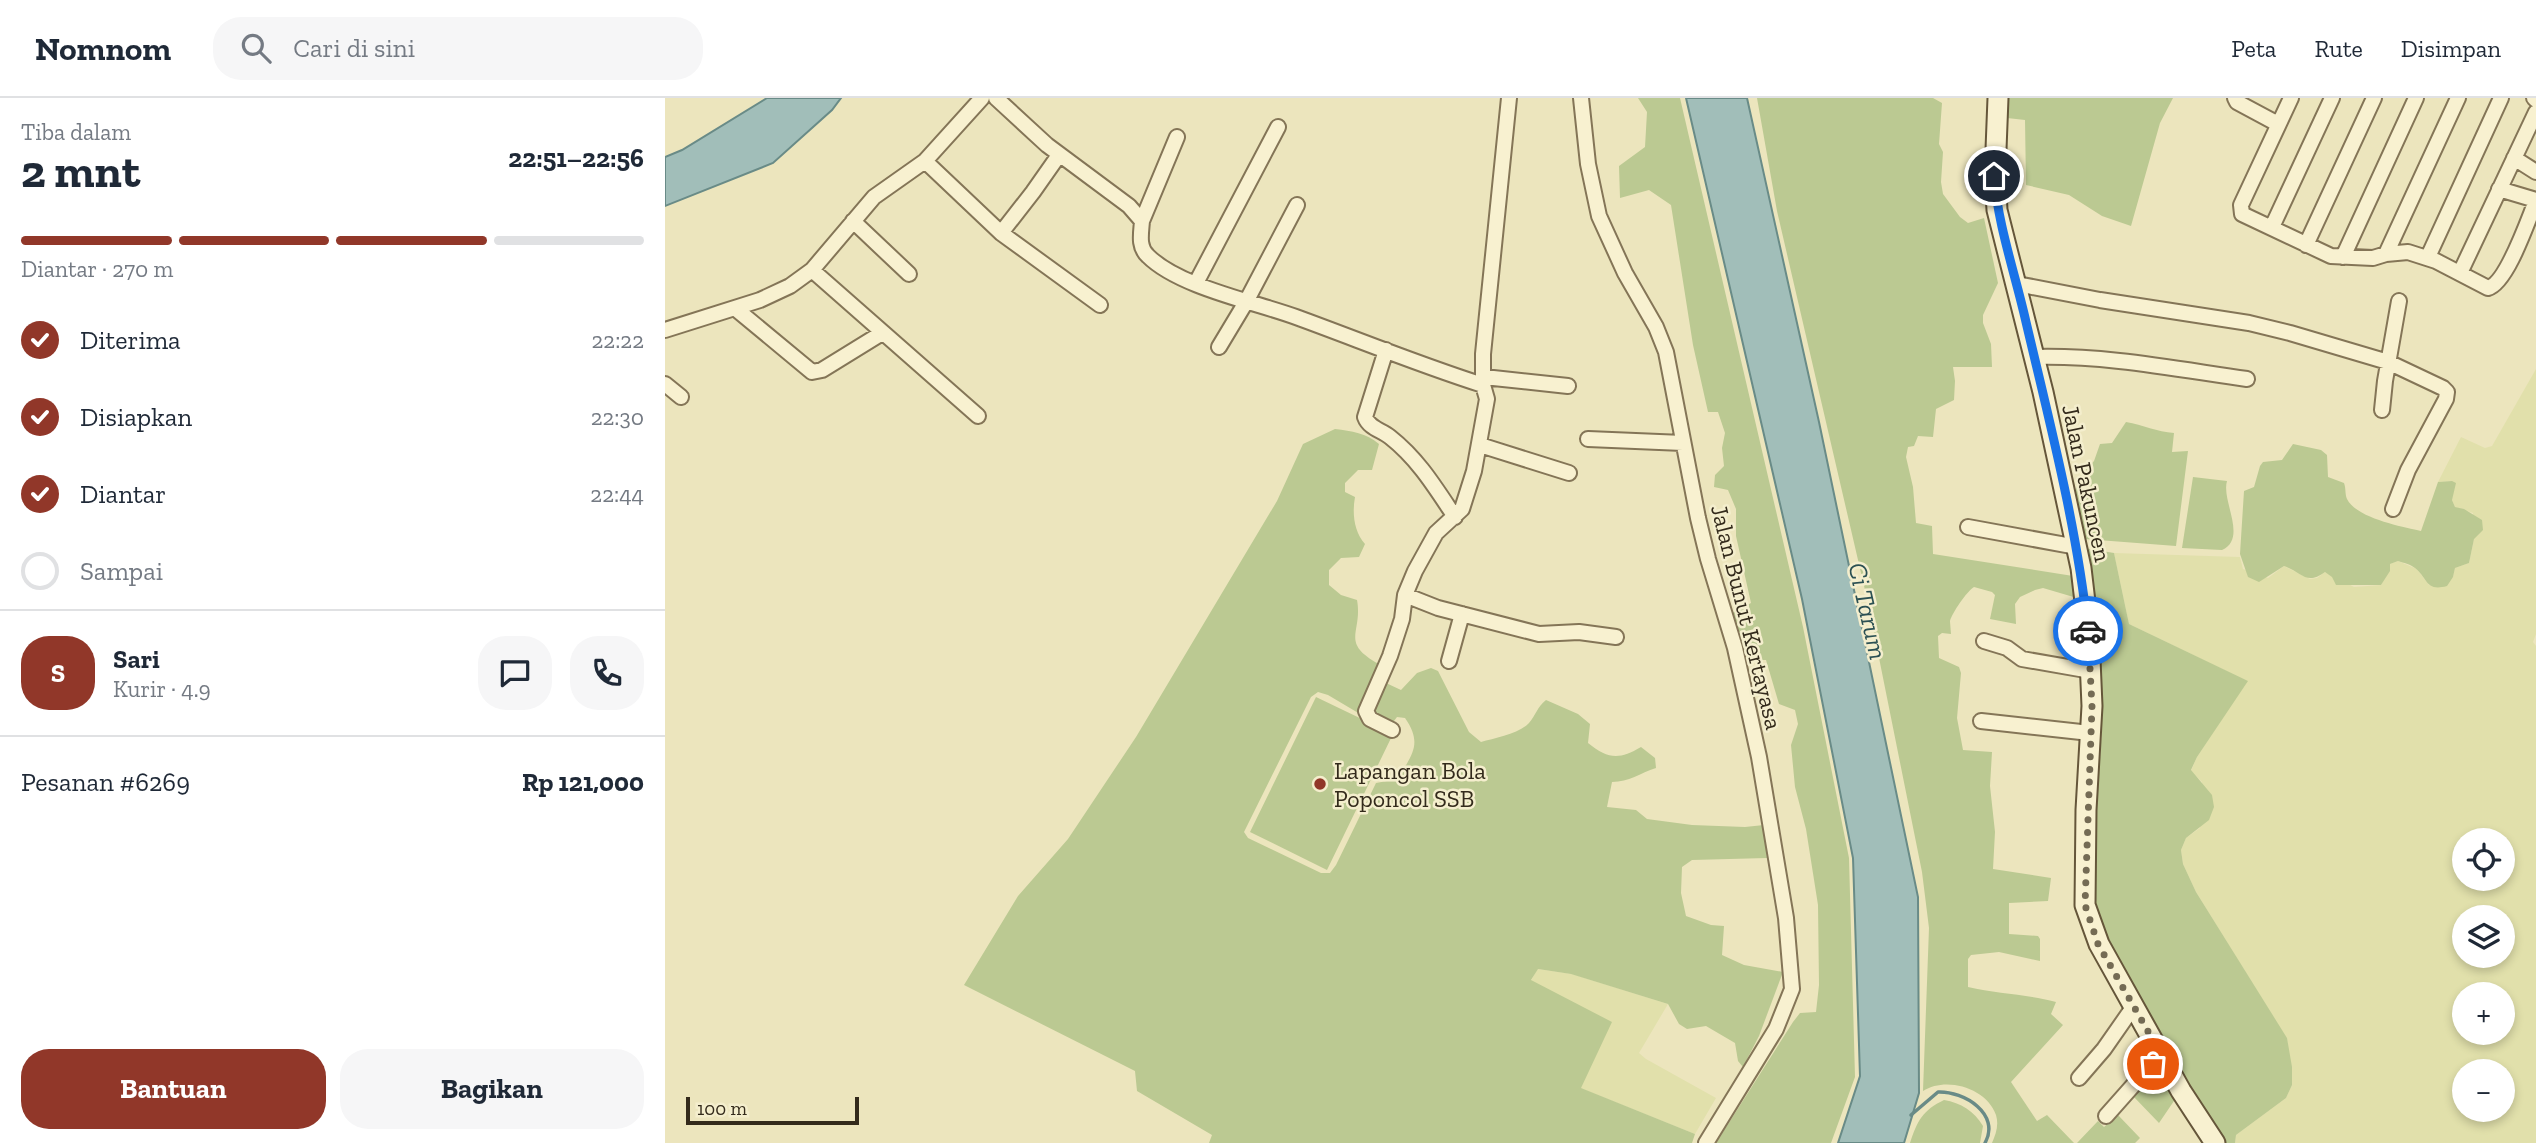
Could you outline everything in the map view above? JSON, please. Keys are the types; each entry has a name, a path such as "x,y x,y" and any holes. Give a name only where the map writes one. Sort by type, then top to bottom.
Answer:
{"street":[{"path":"665,330 736,309 790,286 812,270 874,197 925,161 982,98"},
{"path":"996,98 1059,155 1129,206 1142,221"},
{"path":"1392,730 1370,719 1366,711 1390,656 1402,619 1405,595 1432,540 1462,509 1480,445 1487,399 1483,381 1486,316 1509,98"},
{"name":"Jalan Bunut Kertayasa","path":"1581,98 1588,164 1599,216 1625,273 1661,337 1672,377 1707,559 1735,648 1759,757 1786,918 1792,989 1776,1028 1706,1143"},
{"name":"Jalan Pakuncen","path":"1998,98 1994,176 1997,210 2017,284 2077,547 2087,614 2091,671 2085,905 2093,933 2181,1091 2215,1143"},
{"path":"2291,98 2241,205 2242,214 2331,256 2373,258 2386,254 2408,253 2427,257 2488,288 2494,286 2506,270 2536,200 2500,189"},
{"path":"2272,228 2332,98"},
{"path":"2306,245 2374,98"},
{"path":"2343,257 2416,98"},
{"path":"2386,254 2458,98"},
{"path":"2427,257 2501,98"},
{"path":"2243,101 2279,124"},
{"path":"2460,273 2536,112"},
{"path":"1196,283 1278,127"},
{"path":"1177,137 1142,221 1140,243 1145,253 1176,274 1246,302 1293,315 1430,368 1483,381 1568,386"},
{"path":"1001,233 1059,155"},
{"path":"2514,158 2536,172"},
{"path":"925,161 1001,233 1100,305"},
{"path":"1219,346 1246,302 1297,205"},
{"path":"853,221 909,274"},
{"path":"812,270 978,416"},
{"path":"2017,284 2249,323 2290,333 2388,362 2443,388 2447,392 2446,399 2408,470 2393,509"},
{"path":"2382,410 2399,301"},
{"path":"736,309 812,372 822,370 882,333"},
{"path":"1386,350 1364,417 1372,427 1391,438 1415,460 1455,517"},
{"path":"2034,357 2073,356 2112,360 2247,379"},
{"path":"665,384 681,397"},
{"path":"1588,439 1683,443"},
{"path":"1480,445 1569,473"},
{"path":"1968,527 2077,547"},
{"path":"1405,595 1462,614 1539,634 1579,632 1616,637"},
{"path":"1449,661 1462,614"},
{"path":"1984,642 2001,645 2022,659 2091,671"},
{"path":"1981,721 2090,733"},
{"path":"2079,1078 2104,1049 2134,1006"},
{"path":"2106,1116 2161,1054"}],"green space":[{"path":"1638,98 1680,98 1803,627 1849,858 1855,1077 1831,1143 1716,1143 1793,1022 1800,1013 1816,1012 1819,985 1818,905 1806,829 1795,787 1791,745 1798,724 1795,710 1779,704 1766,660 1746,660 1732,613 1751,603 1736,536 1736,509 1728,490 1714,487 1715,475 1724,466 1722,448 1725,433 1718,412 1708,412 1693,345 1671,205 1649,190 1620,198 1619,166 1645,147 1647,112"},
{"path":"1757,98 1933,98 1942,103 1939,144 1943,152 1943,194 1960,217 1968,223 1984,218 1998,283 1983,315 1983,323 1991,344 1992,367 1953,367 1954,400 1936,409 1933,437 1918,436 1914,446 1908,447 1906,457 1913,487 1916,523 1932,526 1933,554 2073,576 2077,598 2043,588 2035,590 2020,597 2015,604 2016,624 1990,619 1995,595 1974,587 1951,617 1951,634 1942,633 1938,636 1939,658 1959,667 1961,673 1957,718 1963,750 1992,752 1990,786 1995,832 1993,869 2051,878 2048,901 2009,903 2009,934 2038,936 2040,961 1999,952 1971,955 1968,959 1968,987 2056,1002 2051,1014 2063,1025 2011,1082 2037,1121 2047,1115 2074,1143 1992,1143 1997,1119 1984,1098 1965,1087 1954,1085 1932,1087 1923,1091 1929,928 1922,872 1868,603 1777,211"},
{"path":"2007,98 2173,98 2160,123 2131,226 2102,216 2069,195 2026,185 2025,120 2007,118"},
{"path":"2536,369 2536,634 2533,642 2536,646 2536,1143 2235,1143 2236,1135 2286,1098 2292,1085 2287,1039 2196,892 2183,864 2181,850 2186,838 2200,828 2202,782 2191,771 2197,757 2247,681 2129,624 2114,553 2240,557 2243,569 2268,578 2284,566 2310,579 2325,572 2354,587 2381,585 2390,564 2398,561 2417,569 2429,585 2453,577 2455,568 2469,563 2474,539 2473,513 2455,507 2452,500 2452,481 2438,482 2461,437 2485,448 2492,446"},
{"path":"2126,422 2174,433 2172,452 2188,451 2176,546 2085,539 2076,501 2079,477 2094,461 2100,444 2112,443"},
{"path":"1335,429 1364,435 1379,444 1372,470 1358,470 1345,483 1345,492 1355,497 1355,522 1358,534 1365,544 1359,557 1341,558 1329,570 1329,585 1341,595 1357,600 1356,643 1367,656 1379,664 1360,714 1328,695 1318,692 1311,697 1244,832 1248,838 1321,873 1330,873 1376,783 1398,779 1413,749 1413,735 1405,718 1397,717 1391,725 1374,717 1376,704 1386,683 1401,690 1417,673 1431,668 1438,671 1469,732 1481,742 1525,727 1546,700 1578,714 1590,724 1588,743 1602,752 1620,756 1641,747 1655,758 1656,768 1629,779 1612,782 1607,807 1636,810 1647,819 1692,825 1764,825 1767,858 1692,860 1682,867 1681,893 1686,916 1711,925 1724,926 1722,955 1744,965 1783,972 1759,1036 1743,1067 1738,1061 1735,1043 1706,1026 1687,1029 1679,1024 1668,1004 1571,974 1538,969 1531,980 1612,1022 1581,1088 1695,1134 1692,1143 1209,1143 1212,1135 1137,1091 1135,1071 964,985 1018,896 1068,839 1136,737 1277,501 1303,444"},
{"path":"2293,444 2321,450 2327,455 2328,477 2344,483 2346,497 2352,506 2381,521 2403,527 2421,531 2438,482 2456,483 2452,500 2455,507 2464,509 2482,520 2483,530 2474,539 2469,563 2455,568 2447,586 2440,587 2431,586 2415,568 2398,561 2390,564 2390,571 2381,585 2336,585 2332,577 2325,572 2308,578 2284,566 2259,582 2248,577 2240,554 2244,491 2254,487 2263,462 2282,460"},
{"path":"2193,477 2227,481 2233,537 2222,550 2182,548"},
{"path":"2084,548 2114,553 2129,624 2248,681 2191,770 2212,795 2214,807 2209,820 2186,838 2181,850 2183,864 2196,892 2287,1038 2292,1085 2286,1098 2236,1135 2235,1143 2222,1143 2107,943 2094,911 2094,848 2102,728 2096,630"},
{"path":"1316,697 1393,734 1327,870 1250,832"},
{"path":"1537,969 1572,974 1668,1004 1639,1053 1716,1098 1695,1134 1580,1088 1531,981"},
{"path":"2158,1066 2176,1098 2159,1123 2133,1096"},
{"path":"1944,1100 1967,1108 1975,1116 1983,1126 1980,1143 1910,1143 1922,1117"},
{"path":"2118,1115 2140,1138 2135,1143 2077,1143 2098,1121 2104,1127"}],"water":[{"path":"767,98 841,98 832,110 773,163 665,206 665,157 682,150"},
{"path":"1686,98 1747,98 1819,422 1918,897 1919,1093 1904,1143 1838,1143 1860,1076 1853,858 1802,599"}],"waterway":[{"path":"1911,1115 1938,1092 1959,1095 1977,1106 1984,1114 1989,1132 1985,1143"}],"way so far":[{"path":"2088,631 2092,706 2086,810 2085,905 2098,944 2161,1054 2153,1064"}],"place":[{"name":"Lapangan Bola Poponcol SSB","path":"1320,784"}],"route":[{"path":"1994,176 1997,210 2064,484 2081,568 2088,631"}],"water label":[{"name":"Ci Tarum","path":"1868,611"}]}
